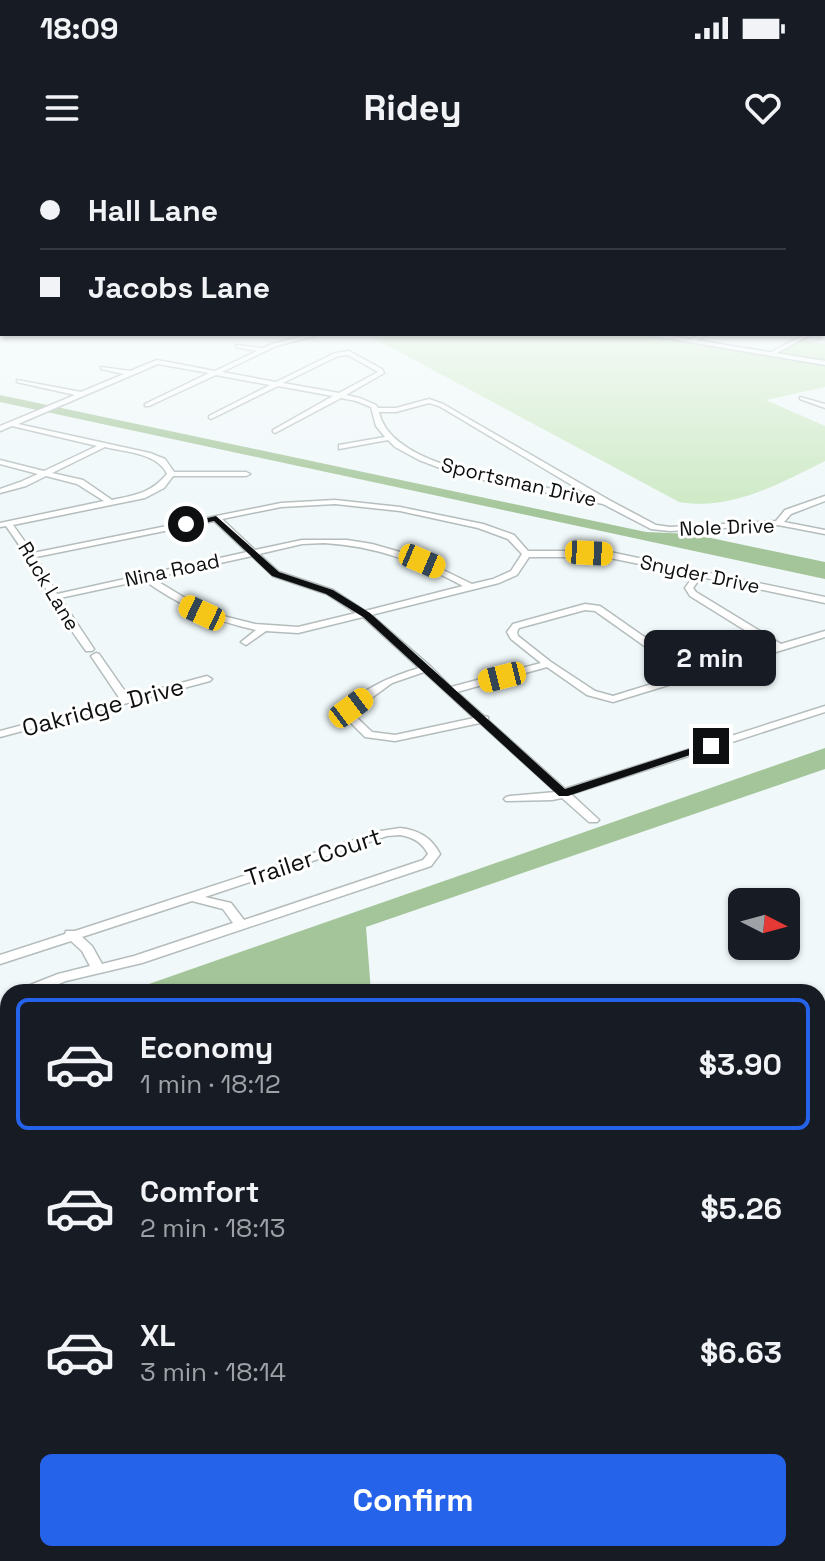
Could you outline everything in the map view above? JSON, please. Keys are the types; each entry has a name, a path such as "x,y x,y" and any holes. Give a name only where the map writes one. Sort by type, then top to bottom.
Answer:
{"street":[{"path":"21,381 82,394"},
{"path":"0,429 111,381"},
{"path":"147,405 196,381"},
{"path":"261,381 369,402 376,410 375,418 388,438 342,447"},
{"path":"211,417 279,381"},
{"path":"275,431 366,381"},
{"path":"802,398 825,406"},
{"name":"Nole Drive","path":"376,410 396,410 429,401 441,405 606,502 659,528 778,523 825,532"},
{"path":"0,422 156,458 170,469 171,474"},
{"name":"Sportsman Drive","path":"388,438 400,449 448,468 606,502"},
{"path":"0,491 47,473 104,445"},
{"path":"0,462 80,482 112,503"},
{"path":"4,524 112,503 153,491 171,474 246,474"},
{"path":"778,523 788,512 825,498"},
{"path":"34,555 295,503 356,503 400,509 501,532 519,543 526,554 514,573 366,615 298,630 265,627 202,613 180,603 144,576"},
{"path":"216,518 281,577 330,592 366,615 593,820"},
{"name":"Ruck Lane","path":"4,524 34,555 69,624 127,701"},
{"name":"Nina Road","path":"54,597 302,542 342,541 422,561 471,587"},
{"name":"Snyder Drive","path":"526,554 605,554 825,600"},
{"path":"699,574 689,588 693,594 780,648"},
{"path":"692,675 597,608 585,607 516,626 512,632 514,637 548,664 601,698 613,699 692,675 825,634"},
{"path":"246,642 265,627"},
{"path":"451,690 548,664"},
{"path":"427,668 388,681 351,708 348,715 369,735 395,738 484,719"},
{"name":"Oakridge Drive","path":"0,734 207,679"},
{"path":"510,799 537,800 563,793 825,709"},
{"name":"Trailer Court","path":"0,960 71,934 385,833 410,833 425,840 433,849 432,858 427,863 137,960 45,984"},
{"path":"192,897 227,906 241,925"},
{"path":"71,934 87,949 98,969"}],"green space":[{"path":"454,381 825,381 825,387 766,400 825,426 825,461 754,494 717,503 679,502"},
{"path":"0,395 646,532 692,534 825,562 825,579 0,402"},
{"path":"825,748 825,769 366,927 370,984 149,984"}],"route":[{"path":"186,524 216,518 276,574 330,592 366,615 563,793 711,746"}]}
